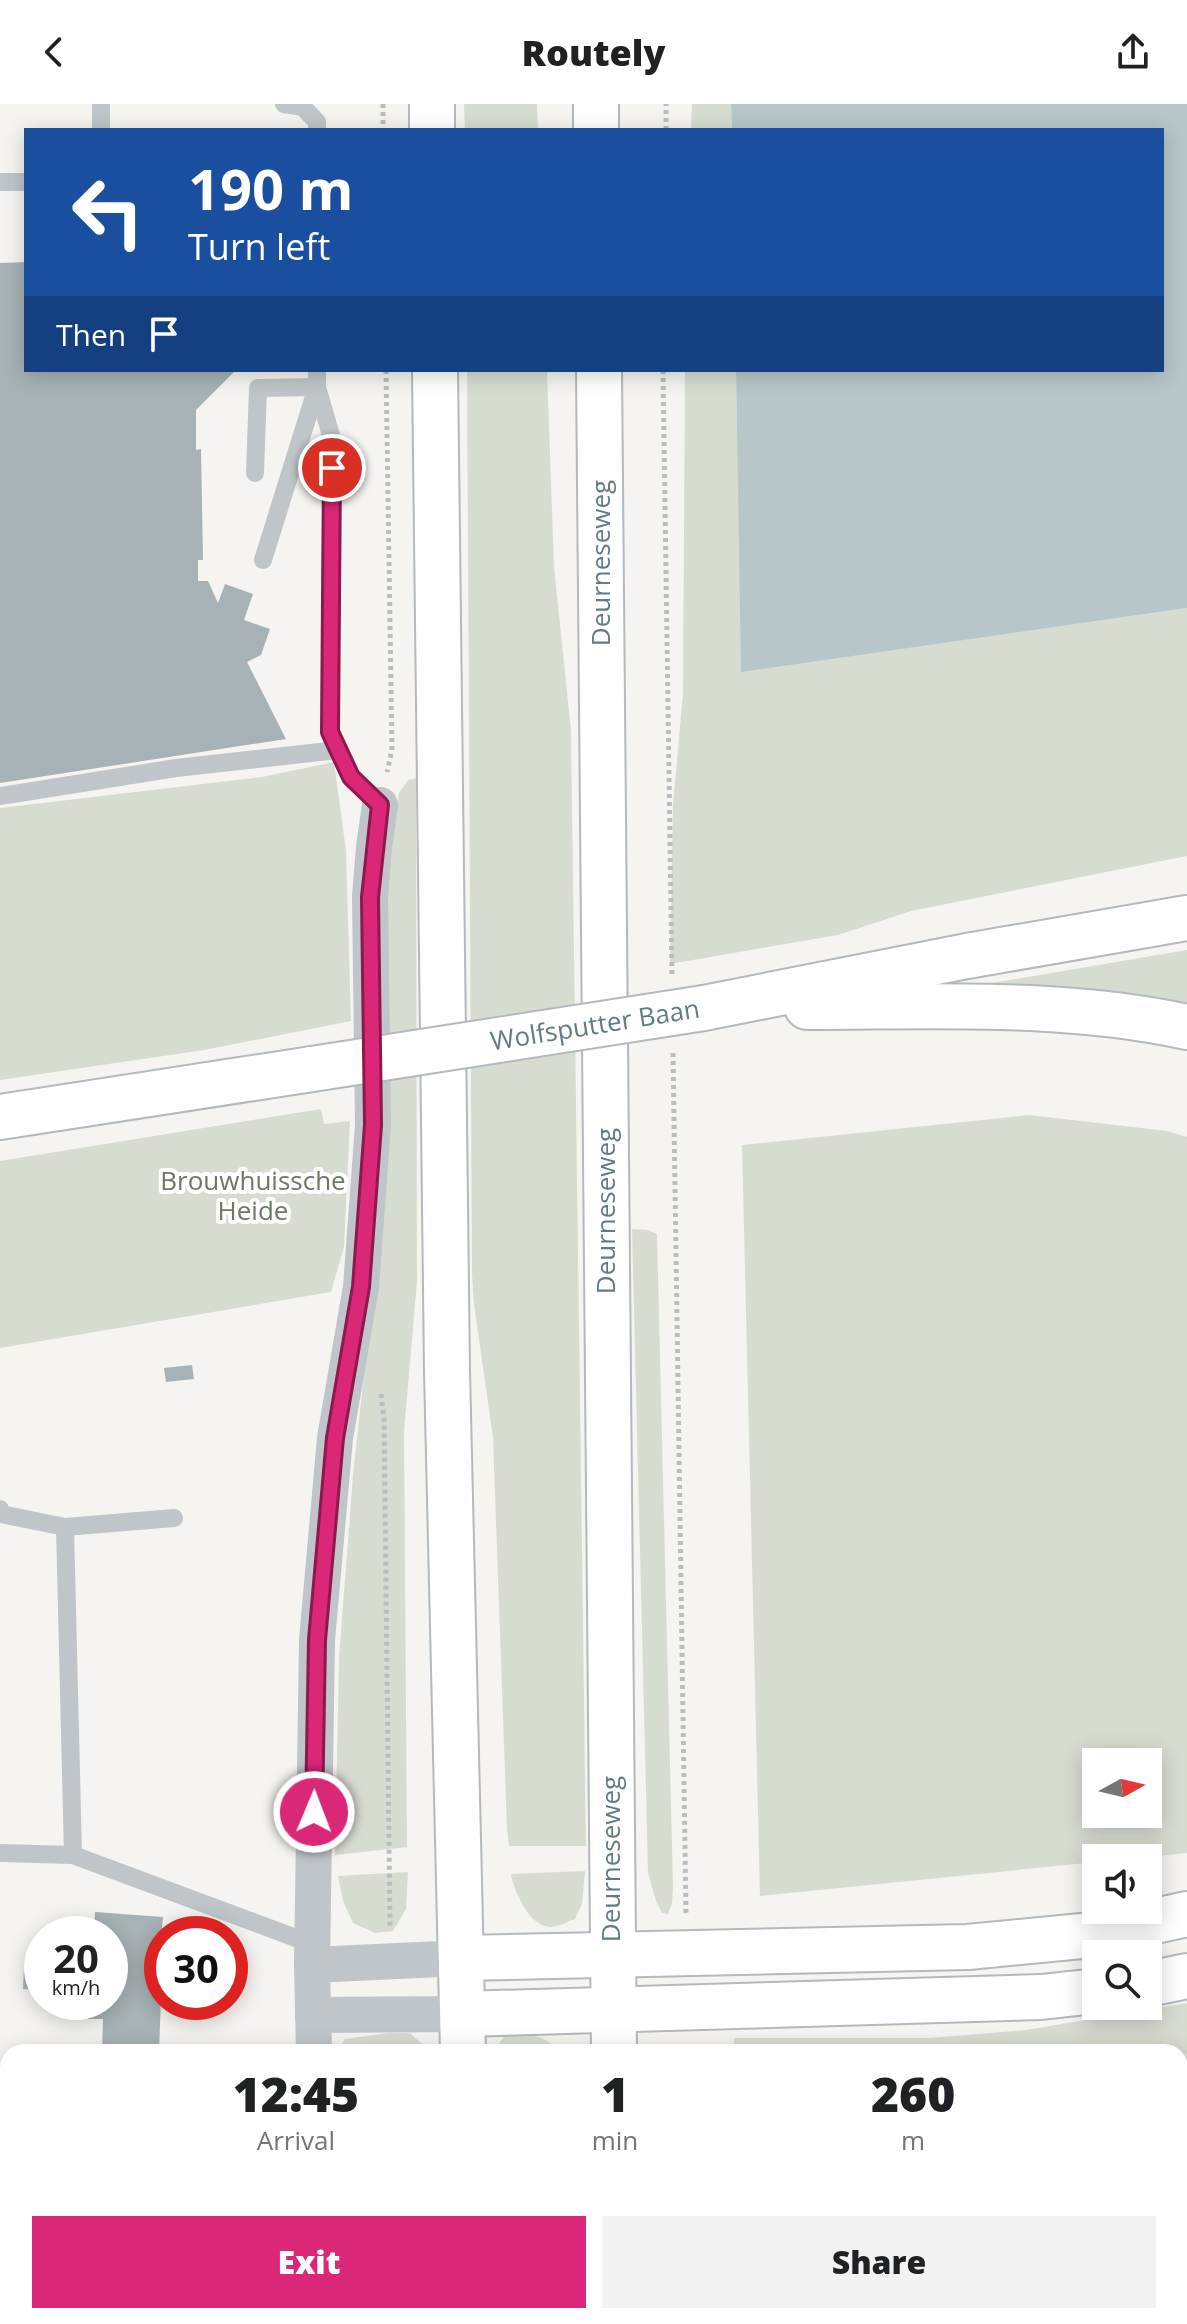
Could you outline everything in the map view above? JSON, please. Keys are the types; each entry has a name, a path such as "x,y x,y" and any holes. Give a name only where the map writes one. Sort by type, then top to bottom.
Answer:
{"main road":[{"path":"432,104 432,128"},
{"path":"596,104 596,128"},
{"path":"435,372 447,1371 463,2033 614,2031 1082,1993"},
{"name":"Deurneseweg","path":"599,372 614,2031"},
{"path":"967,956 1187,892"},
{"name":"Wolfsputter Baan","path":"0,1117 704,1008 967,956 1187,918"},
{"path":"704,1008 1032,1008 1104,1012 1187,1027"},
{"path":"461,1958 968,1947 1107,1933 1187,1914"},
{"path":"1162,1981 1187,1976"}],"street":[{"path":"314,2044 312,1955 317,1640 335,1438 362,1273 373,1125 370,897 380,805"},
{"path":"312,1955 391,1962 461,1958"},
{"path":"313,2015 463,2033"}],"lane":[{"path":"101,104 101,128"},
{"path":"284,104 303,107 317,122 317,128"},
{"path":"0,182 24,182"},
{"path":"317,378 332,439 330,732 351,777 380,805"},
{"path":"255,473 258,388 317,378"},
{"path":"263,560 317,378"},
{"path":"0,796 176,768 338,750"},
{"path":"0,1509 1,1514 65,1527 174,1518"},
{"path":"65,1527 73,1855"},
{"path":"0,1853 73,1855 312,1955"}],"path":[{"path":"383,104 383,128"},
{"path":"666,104 666,128"},
{"path":"380,805 392,750 386,372"},
{"path":"663,372 672,977"},
{"path":"673,1041 686,1952"},
{"path":"381,1390 384,1418 391,1962"}],"green space":[{"path":"464,104 537,104 538,128 465,128"},
{"path":"692,104 731,104 732,128 691,128"},
{"path":"467,372 547,372 554,566 571,731 586,1846 509,1846 493,1438 472,1275"},
{"path":"685,372 736,372 742,671 1187,608 1187,856 911,911 838,935 670,964 673,805 683,693"},
{"path":"334,762 346,851 351,1021 204,1050 0,1080 0,808 262,777"},
{"path":"416,778 417,1281 404,1432 407,1847 335,1855 339,1658 353,1475 375,1274 382,888 399,793 408,780"},
{"path":"1187,950 1187,1010 968,987"},
{"name":"Brouwhuissche Heide","path":"321,1109 324,1124 350,1121 344,1247 331,1292 0,1348 0,1161"},
{"path":"1029,1115 1167,1131 1187,1137 1187,1853 1162,1856 1162,1844 1082,1844 1082,1863 760,1896 742,1145"},
{"path":"632,1229 657,1234 673,1887 668,1914 662,1913 656,1901 648,1872"},
{"path":"585,1871 582,1904 575,1919 551,1927 529,1915 511,1874"},
{"path":"408,1872 406,1909 393,1931 375,1933 353,1923 343,1901 338,1876"},
{"path":"1187,2003 1187,2044 734,2044 734,2038 930,2038 1026,2030 1086,2020 1162,2020 1162,2007"},
{"path":"410,2033 422,2044 342,2044 345,2039"},
{"path":"529,2035 551,2044 499,2044 504,2036"}],"shaded area":[{"path":"731,104 1187,104 1187,608 741,672 736,372 1164,372 1164,128 732,128"}],"building":[{"path":"24,262 24,372 234,372 196,410 196,450 201,449 203,560 198,560 198,581 208,581 218,603 225,584 253,594 244,620 270,629 261,655 247,662 286,739 0,783 0,263"},
{"path":"192,1365 194,1379 166,1382 164,1368"},
{"path":"95,1912 149,1916 144,1916 144,2020 160,2020 159,2044 102,2044 103,2020 128,2020 128,1916 95,1916"}],"route":[{"path":"314,1812 317,1640 335,1438 361,1287 373,1125 370,897 380,805 351,777 330,732 332,468"}]}
